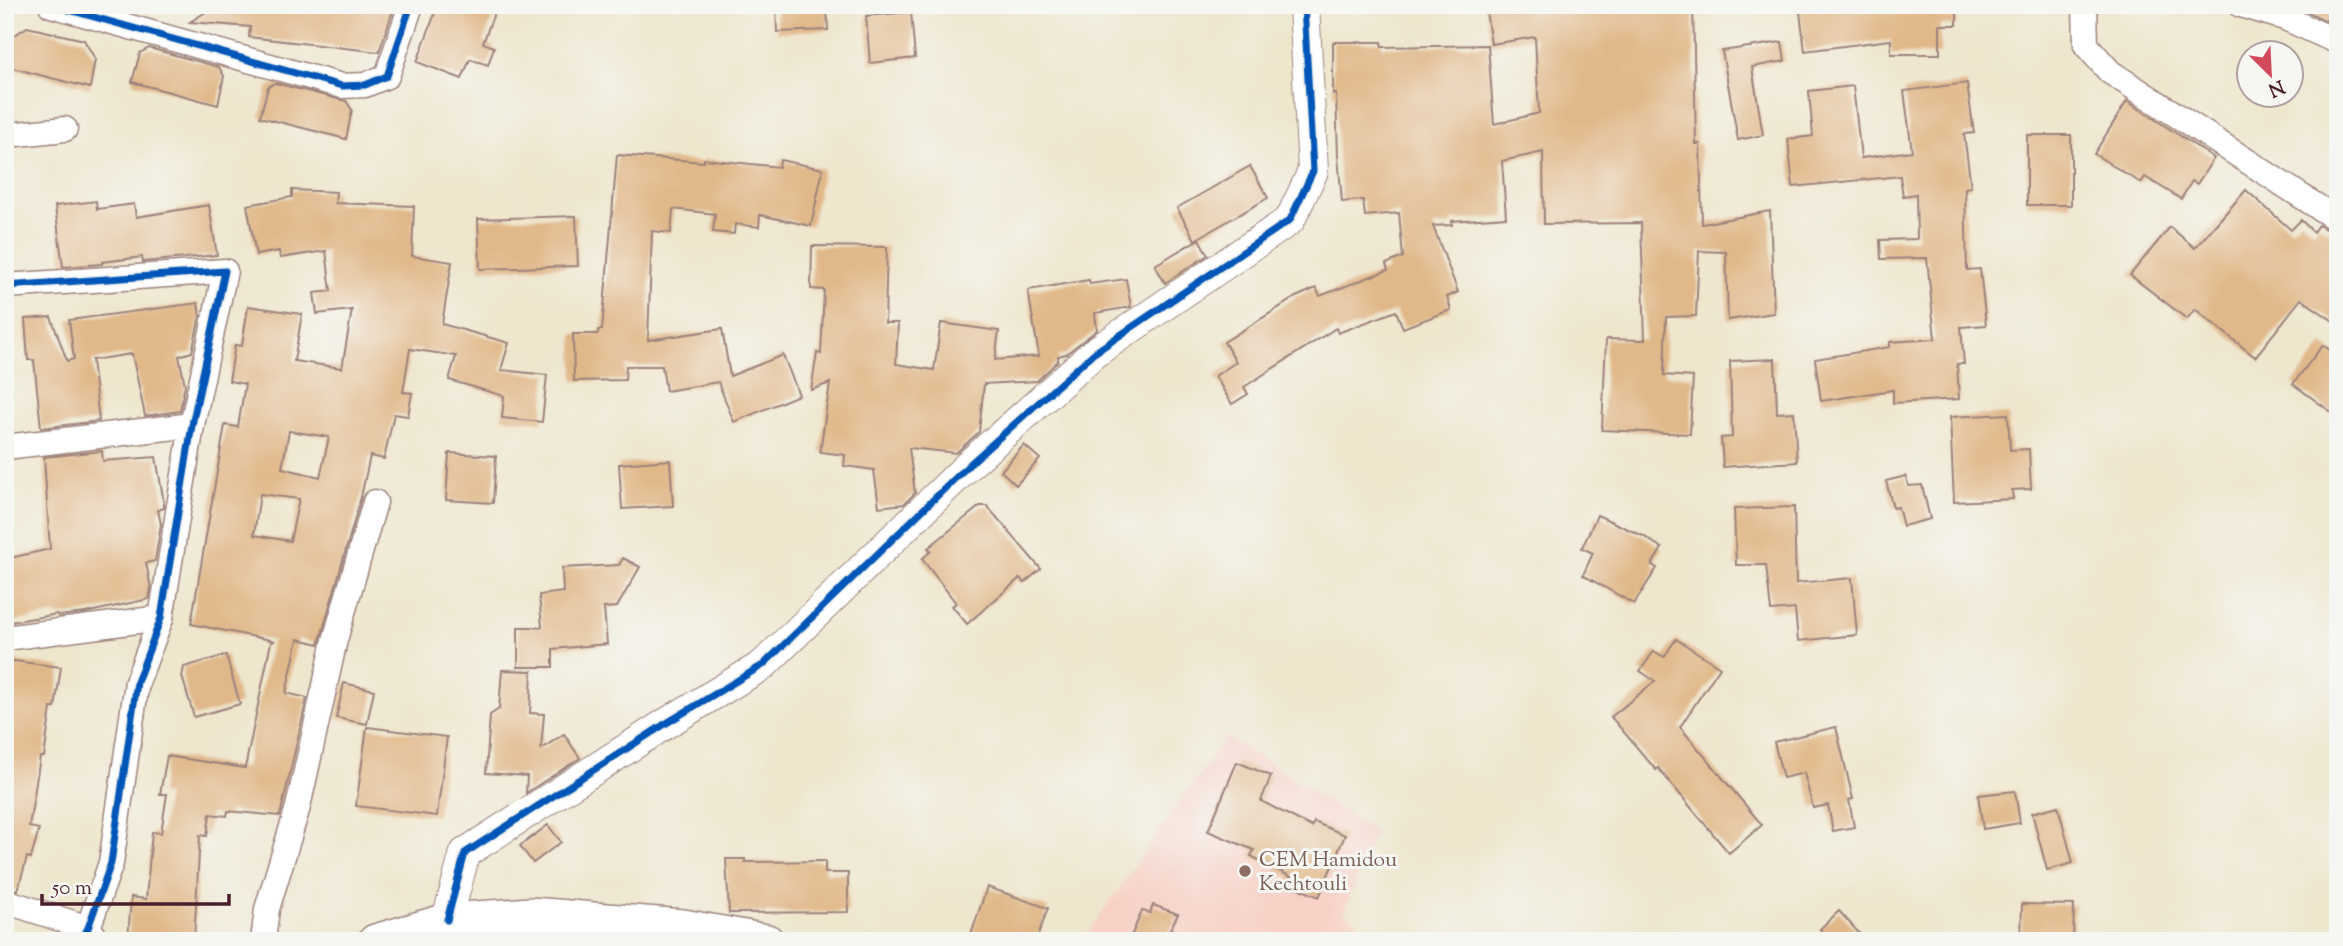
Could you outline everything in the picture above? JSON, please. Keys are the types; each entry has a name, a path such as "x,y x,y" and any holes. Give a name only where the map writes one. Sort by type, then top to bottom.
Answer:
{"main road":[{"path":"375,941 447,920 531,914 683,926 767,941"}],"street":[{"path":"51,5 342,86 365,85 387,76 411,5"},
{"path":"447,920 465,853 665,723 763,666 972,462 1094,353 1290,220 1314,171 1304,5"},
{"path":"2085,5 2086,45 2110,72 2338,220"},
{"path":"2241,5 2285,18 2338,42"},
{"path":"5,132 18,134 65,129"},
{"path":"5,286 225,271 192,425 161,618 137,682 111,863 89,937 5,901"},
{"path":"5,447 192,425"},
{"path":"263,941 267,909 298,807 332,649 376,502"},
{"path":"5,638 161,618"}],"shaded area":[{"name":"CEM Hamidou Kechtouli","path":"1226,736 1375,832 1344,911 1380,941 1082,941"}],"building":[{"path":"217,5 395,5 379,52 249,37 250,27 190,22"},
{"path":"438,5 497,5 483,43 494,47 488,65 470,59 462,79 417,62"},
{"path":"776,5 827,5 828,30 777,32"},
{"path":"1485,5 1693,5 1696,144 1700,144 1702,224 1770,211 1774,313 1728,320 1726,252 1699,251 1696,316 1666,317 1664,375 1693,377 1690,434 1602,430 1606,339 1645,340 1641,223 1544,224 1543,152 1502,161 1506,217 1452,221 1452,225 1433,226 1458,292 1447,297 1451,310 1403,328 1396,311 1338,333 1336,328 1244,387 1248,394 1232,404 1215,376 1236,362 1224,342 1296,297 1316,288 1320,296 1388,270 1386,264 1403,257 1399,213 1365,216 1363,200 1342,202 1336,94 1333,94 1333,42 1381,42 1382,47 1488,45 1494,124 1539,113 1535,37 1491,44"},
{"path":"1799,5 1957,5 1957,25 1940,25 1940,54 1891,54 1891,40 1805,51"},
{"path":"2301,5 2338,5 2338,16 2331,23 2308,12"},
{"path":"911,12 915,58 870,63 866,16"},
{"path":"27,27 84,40 95,59 90,88 5,66 12,37"},
{"path":"1782,42 1785,61 1752,67 1763,135 1738,140 1722,51"},
{"path":"149,48 219,67 224,76 218,105 132,82 140,53"},
{"path":"275,83 346,101 352,110 346,139 260,117 268,87"},
{"path":"1967,83 1974,133 1964,134 1971,187 1965,188 1967,270 1980,269 1986,325 1961,327 1964,364 1957,364 1959,399 1893,403 1893,390 1821,401 1815,359 1890,347 1890,342 1935,339 1927,258 1881,259 1880,240 1917,239 1916,194 1903,196 1900,176 1793,187 1788,139 1813,136 1809,91 1853,86 1861,158 1912,151 1904,91"},
{"path":"2127,101 2214,158 2197,184 2192,181 2181,199 2145,177 2141,183 2094,154"},
{"path":"2027,135 2071,135 2071,205 2027,205"},
{"path":"617,155 704,162 704,159 779,167 780,160 823,169 811,226 760,215 759,227 735,224 734,234 713,232 715,214 673,209 671,233 652,231 648,340 722,329 730,376 783,355 799,395 734,422 718,382 666,391 662,366 626,366 625,380 574,381 573,334 598,334 598,330 602,330"},
{"path":"1250,166 1268,198 1195,240 1177,208"},
{"path":"292,190 336,192 335,203 414,206 412,256 452,262 442,324 509,343 501,370 547,375 542,422 502,418 504,396 449,380 456,356 410,349 403,392 412,393 408,416 394,414 384,459 370,456 319,644 298,639 286,693 307,698 280,816 228,811 227,816 210,814 207,836 200,835 194,941 128,939 131,897 146,899 152,832 161,833 167,794 160,794 167,756 245,768 271,642 275,641 191,624 225,425 238,427 245,384 229,381 235,345 242,346 248,306 302,314 294,361 342,368 352,310 317,314 314,293 331,291 326,251 280,258 279,251 256,255 247,205 292,197","holes":["289,431 329,437 320,477 282,468","260,494 299,499 290,541 254,535"]},
{"path":"2246,190 2291,230 2301,220 2313,232 2318,225 2338,235 2338,324 2301,299 2255,357 2195,309 2187,319 2130,275 2170,227 2195,248"},
{"path":"96,201 97,209 134,204 136,217 209,205 217,255 143,262 142,257 63,267 55,206"},
{"path":"576,216 578,266 480,269 478,219"},
{"path":"1199,239 1208,255 1165,283 1155,265"},
{"path":"812,246 887,247 885,323 898,323 896,364 934,370 941,323 999,331 995,360 1039,356 1028,290 1089,280 1090,284 1126,279 1131,307 1095,313 1097,330 1066,354 1058,356 1058,361 1037,381 984,384 979,432 956,453 909,448 915,493 904,504 879,507 874,470 844,466 845,455 820,452 830,383 811,390 817,353 821,354 824,290 811,289"},
{"path":"198,303 200,316 192,352 179,356 185,385 180,411 145,416 132,354 92,360 99,421 41,428 34,360 28,360 25,319 51,317 67,361 74,359 69,320"},
{"path":"2323,345 2338,356 2338,417 2293,384"},
{"path":"1775,359 1777,413 1794,412 1797,462 1723,467 1721,438 1732,437 1730,361"},
{"path":"2008,414 2010,450 2029,449 2031,489 2012,490 2013,499 1954,502 1950,417"},
{"path":"1024,445 1040,459 1016,485 1001,471"},
{"path":"102,451 103,461 156,457 164,508 158,510 161,524 155,561 146,563 151,588 149,599 85,613 57,614 5,623 5,559 50,549 44,457"},
{"path":"449,453 496,456 493,503 446,500"},
{"path":"670,460 673,506 622,509 619,464"},
{"path":"1906,476 1908,486 1922,485 1930,519 1903,526 1898,507 1893,508 1886,481"},
{"path":"980,506 987,506 1041,569 1024,583 1020,578 967,624 952,606 956,603 922,559 931,551 928,548"},
{"path":"1794,507 1796,583 1852,578 1857,635 1798,641 1795,609 1771,611 1766,565 1736,565 1734,509"},
{"path":"1597,515 1662,548 1652,565 1657,568 1634,604 1583,575 1593,553 1582,548"},
{"path":"623,558 640,567 617,607 604,608 607,644 553,649 553,667 518,667 518,627 542,627 539,595 563,592 562,568 619,565"},
{"path":"1676,639 1720,667 1680,727 1762,825 1729,853 1611,717 1655,681 1640,671 1654,651 1664,657"},
{"path":"226,655 240,704 194,717 182,676 184,667"},
{"path":"7,660 61,667 55,708 51,708 44,757 40,757 29,827 39,829 31,858 27,857 18,890 5,887"},
{"path":"502,670 532,671 530,713 544,714 541,749 564,734 580,758 526,793 527,776 486,773 490,715 499,709"},
{"path":"344,683 374,690 367,724 336,718"},
{"path":"367,727 447,737 437,816 356,806"},
{"path":"1836,727 1853,799 1849,800 1854,827 1833,831 1828,805 1813,808 1804,773 1783,778 1774,742"},
{"path":"1237,762 1271,776 1261,801 1312,827 1314,822 1345,835 1319,897 1288,884 1291,877 1251,856 1254,850 1208,831"},
{"path":"2015,791 2020,823 1983,829 1978,795"},
{"path":"2058,806 2073,863 2047,870 2032,813"},
{"path":"548,825 561,842 533,863 520,846"},
{"path":"726,859 745,859 745,862 825,861 825,873 848,873 848,912 729,913"},
{"path":"987,887 1048,908 1036,941 969,941"},
{"path":"2022,904 2074,905 2073,941 2021,941"},
{"path":"1153,905 1178,914 1164,941 1129,941 1142,911 1150,913"},
{"path":"1839,911 1866,941 1830,941 1820,929"}],"cycle path":[{"path":"51,5 342,86 365,85 387,76 411,5"},
{"path":"447,920 465,853 665,724 763,665 972,462 1094,353 1290,220 1313,171 1304,5"},
{"path":"5,286 225,271 192,425 161,618 137,682 111,863 81,941"}],"place":[{"name":"CEM Hamidou Kechtouli","path":"1245,871"}]}
